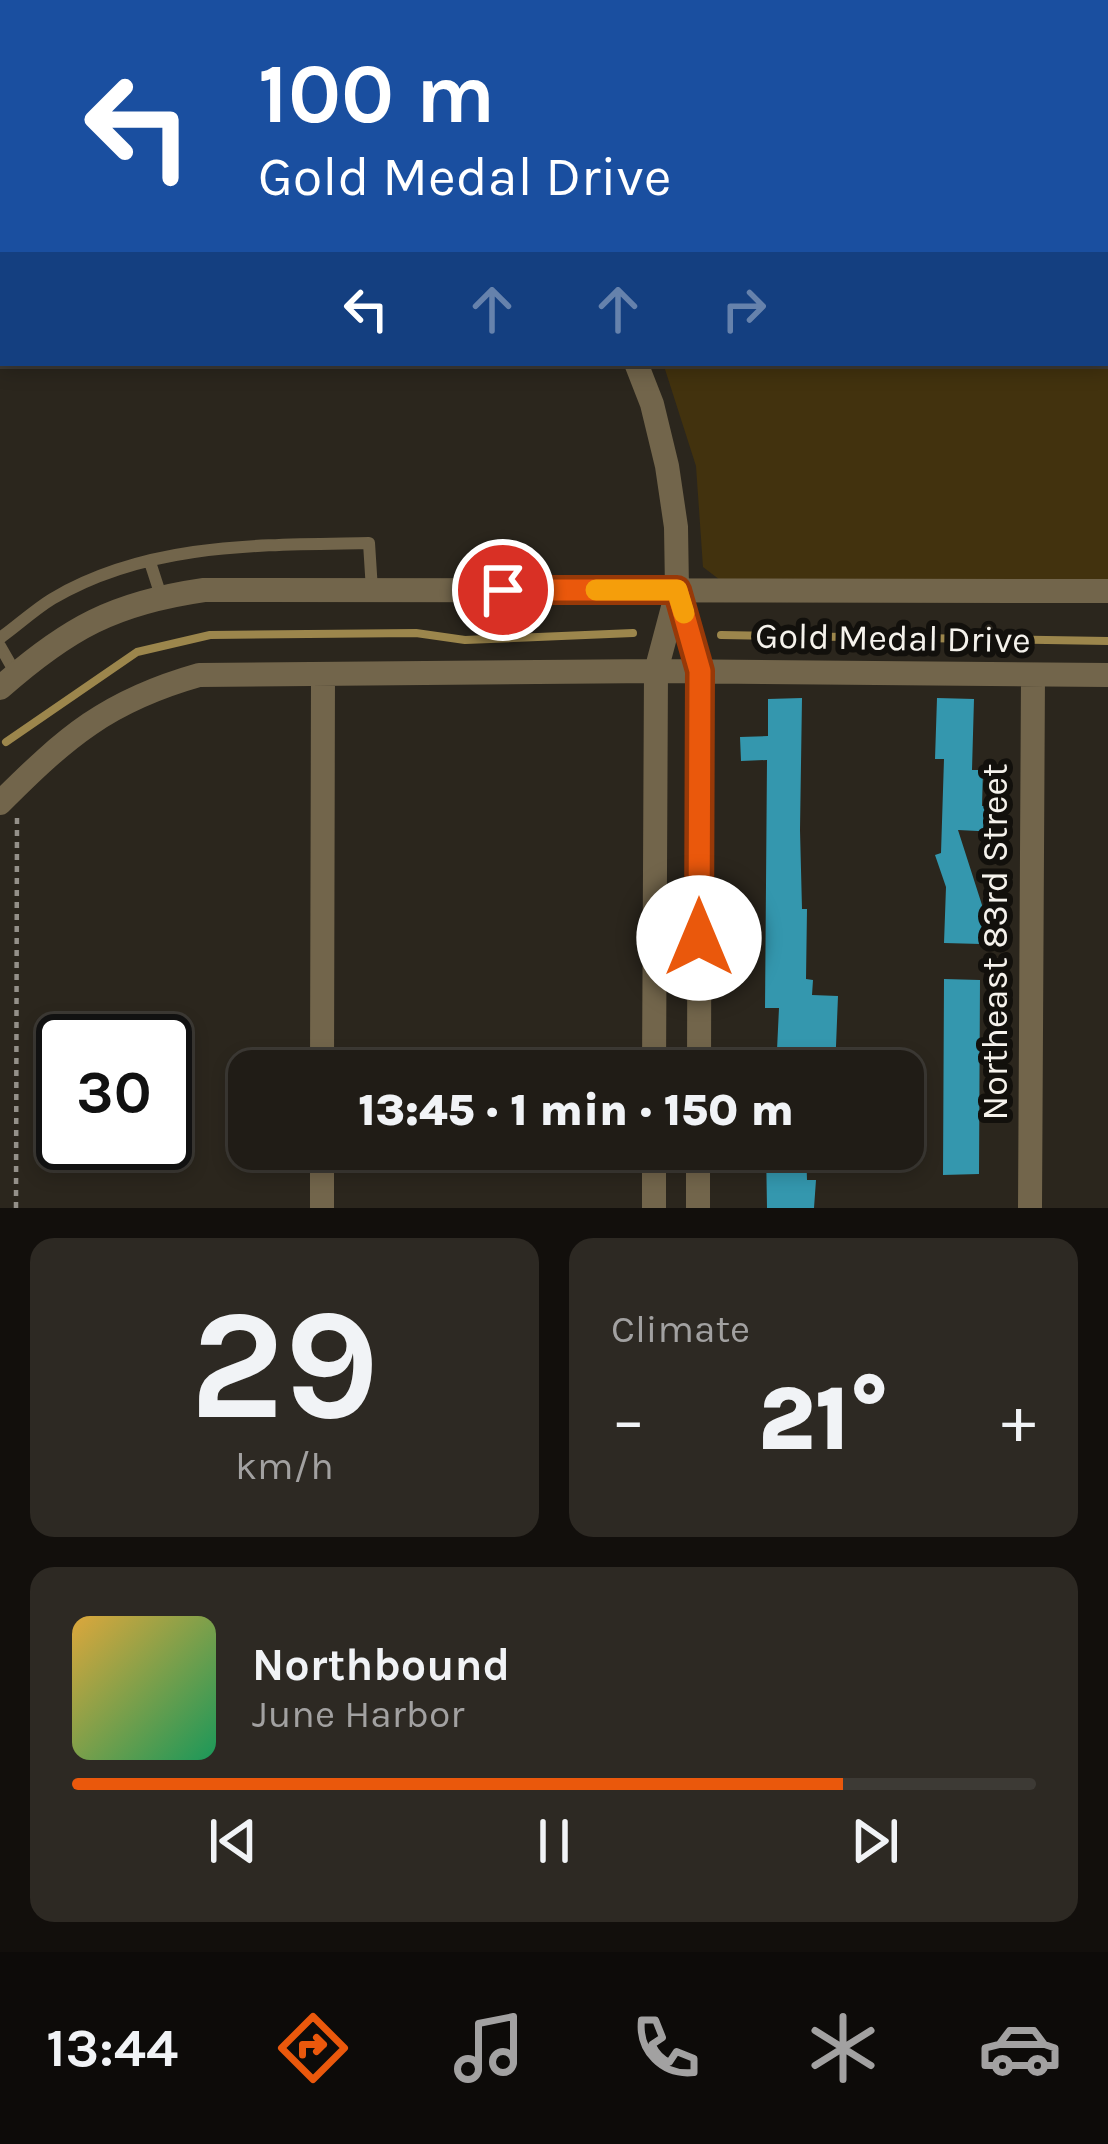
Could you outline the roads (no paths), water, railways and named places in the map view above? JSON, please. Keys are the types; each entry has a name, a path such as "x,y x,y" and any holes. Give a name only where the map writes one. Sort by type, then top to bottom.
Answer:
{"street":[{"path":"637,366 667,466 676,527 677,590 700,671 698,1050"},
{"name":"Gold Medal Drive","path":"8,681 85,625 126,604 205,590 1108,591"},
{"path":"654,1050 656,671 677,590"},
{"name":"Gold Medal Drive","path":"9,806 61,742 144,691 199,675 656,671 1108,675"},
{"path":"322,1050 323,676"},
{"name":"Northeast 83rd Street","path":"1030,1208 1033,676"},
{"path":"322,1170 322,1208"},
{"path":"654,1170 654,1208"},
{"path":"698,1170 698,1208"}],"lane":[{"path":"8,681 0,642 54,598 150,562 235,546 369,543 372,590"},
{"path":"150,562 161,596"}],"waterway":[{"path":"6,742 137,652 210,635 416,633 465,640 633,633"},
{"path":"721,635 1108,641"}]}
